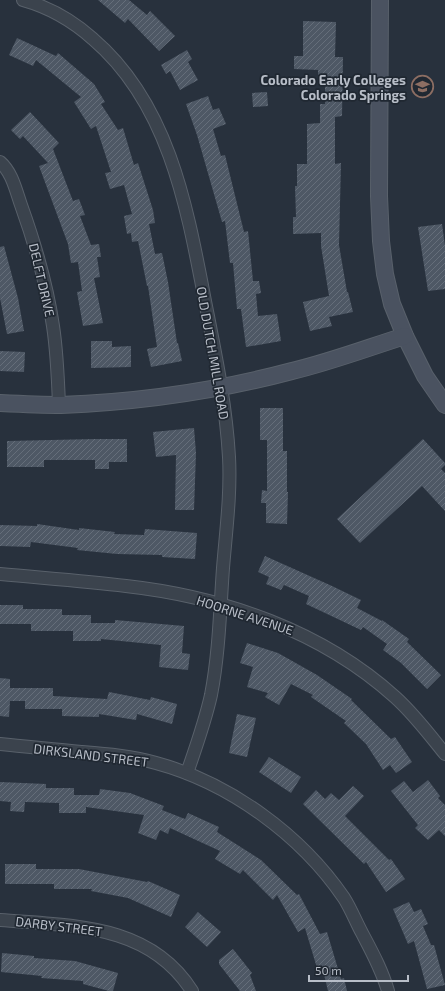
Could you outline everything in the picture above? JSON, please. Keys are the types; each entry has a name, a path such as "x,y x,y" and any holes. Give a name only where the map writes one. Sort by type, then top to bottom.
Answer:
{"main road":[{"path":"380,0 379,196 381,241 385,274 392,304 405,336 425,376 445,405"},
{"path":"0,403 59,405 111,402 222,387 292,371 405,336"}],"street":[{"name":"OLD DUTCH MILL ROAD","path":"23,0 60,16 76,25 105,49 132,81 146,103 160,131 177,180 192,237 222,387 228,457 229,495 211,694 202,728 187,773"},
{"name":"DELFT DRIVE","path":"0,162 12,180 38,255 53,324 59,405"},
{"name":"HOORNE AVENUE","path":"0,574 127,586 183,595 220,604 296,631 330,649 362,670 396,698 418,720 445,754"},
{"name":"DIRKSLAND STREET","path":"0,744 127,757 156,763 187,773 226,792 280,828 326,875 344,899 377,960 388,991"},
{"name":"DARBY STREET","path":"0,920 105,930 133,940 155,952 174,968 192,991"}],"building":[{"path":"98,0 129,0 147,15 150,11 175,36 159,51 128,19 125,23"},
{"path":"303,21 336,22 335,57 343,57 342,116 335,117 335,164 341,163 339,245 347,292 353,312 329,317 332,326 310,331 303,302 329,296 321,246 321,233 293,234 293,217 296,217 295,186 297,186 297,164 307,164 307,124 320,123 320,104 325,104 325,75 318,75 318,70 294,69 294,56 303,56"},
{"path":"17,38 56,56 58,53 94,84 105,102 101,104 118,130 123,128 134,165 138,163 153,210 155,223 149,224 155,254 162,253 177,343 182,361 151,367 147,349 157,347 148,286 138,241 132,242 131,233 127,234 124,216 132,214 124,185 110,189 105,173 111,172 96,126 91,129 74,102 81,97 36,60 33,66 9,55"},
{"path":"187,50 192,59 188,62 198,80 180,90 170,71 166,74 161,65"},
{"path":"267,92 268,106 253,107 252,93"},
{"path":"208,96 213,110 219,108 226,124 213,129 221,156 225,155 244,232 248,231 253,281 259,281 261,293 256,294 258,316 277,314 281,341 246,347 241,309 237,309 233,263 230,263 225,221 222,222 197,135 186,104"},
{"path":"30,112 59,143 53,149 73,201 79,199 85,215 80,216 91,245 99,244 101,257 97,257 100,277 94,278 103,323 83,326 77,292 82,291 78,262 71,263 68,244 39,166 48,163 23,136 20,139 11,130"},
{"path":"442,224 445,246 445,289 428,291 418,227"},
{"path":"4,246 18,298 24,331 7,334 0,298 0,247"},
{"path":"91,341 112,341 112,347 131,346 131,367 91,368"},
{"path":"0,351 25,352 24,372 0,371"},
{"path":"260,408 283,408 283,451 287,451 287,524 266,523 266,503 261,503 262,490 267,491 267,440 260,440"},
{"path":"194,428 196,453 194,510 175,510 176,455 156,457 153,432"},
{"path":"127,439 127,462 109,462 109,469 95,469 95,460 44,460 44,467 7,467 7,441"},
{"path":"423,439 445,463 441,469 445,473 445,511 422,486 360,543 337,519"},
{"path":"37,524 79,530 79,528 115,532 114,534 144,535 145,529 197,533 195,559 162,557 162,555 117,554 77,550 78,548 31,542 30,547 0,546 0,525 37,526"},
{"path":"265,556 361,600 357,608 382,620 409,639 407,642 441,675 427,689 401,663 383,650 387,644 363,627 361,630 306,604 309,596 284,585 281,590 266,584 269,577 258,572"},
{"path":"0,605 23,605 23,609 62,609 62,615 91,615 91,623 115,623 115,620 184,626 182,653 190,654 188,670 159,667 161,645 101,639 101,641 73,641 73,631 31,631 31,624 0,624"},
{"path":"247,643 278,653 317,675 352,699 351,700 391,739 395,737 412,762 396,773 390,765 383,770 366,744 344,723 346,721 311,697 313,695 291,684 279,705 265,697 268,693 247,687 253,667 240,663"},
{"path":"0,678 10,679 10,688 53,688 53,696 107,699 109,692 150,700 151,697 177,704 172,724 137,714 136,720 99,714 99,717 62,716 62,709 25,709 25,701 10,701 9,717 0,716"},
{"path":"237,714 256,718 247,757 229,753"},
{"path":"269,757 301,777 291,793 259,772"},
{"path":"428,780 440,796 438,798 445,805 445,836 439,830 428,840 415,828 418,825 391,791 404,781 413,792"},
{"path":"0,782 46,784 46,788 74,788 74,795 99,795 100,789 130,793 164,806 162,810 185,819 188,813 219,827 217,832 261,860 297,895 299,894 320,934 327,932 341,979 344,978 347,991 328,991 322,966 317,968 305,928 298,932 277,895 273,900 243,870 240,874 215,859 220,851 170,828 168,834 160,830 156,840 138,833 144,815 86,807 86,813 59,813 59,803 25,802 24,812 10,811 11,802 0,801"},
{"path":"353,786 364,796 345,816 389,860 391,859 405,879 386,892 366,862 364,864 303,804 316,790 325,799 331,793 339,800"},
{"path":"5,864 36,864 36,869 79,869 148,881 180,895 171,917 128,898 91,891 92,889 54,889 54,884 5,884"},
{"path":"409,902 414,912 421,909 428,924 423,926 431,945 434,945 445,985 427,989 414,941 408,944 393,909"},
{"path":"198,912 221,932 207,947 185,927"},
{"path":"233,949 252,973 250,975 256,991 240,991 219,964 219,960"},
{"path":"2,953 34,956 34,958 75,961 118,973 113,991 109,991 83,984 83,981 41,978 42,976 1,972"}],"place":[{"name":"Colorado Early Colleges Colorado Springs","path":"422,87"}]}
